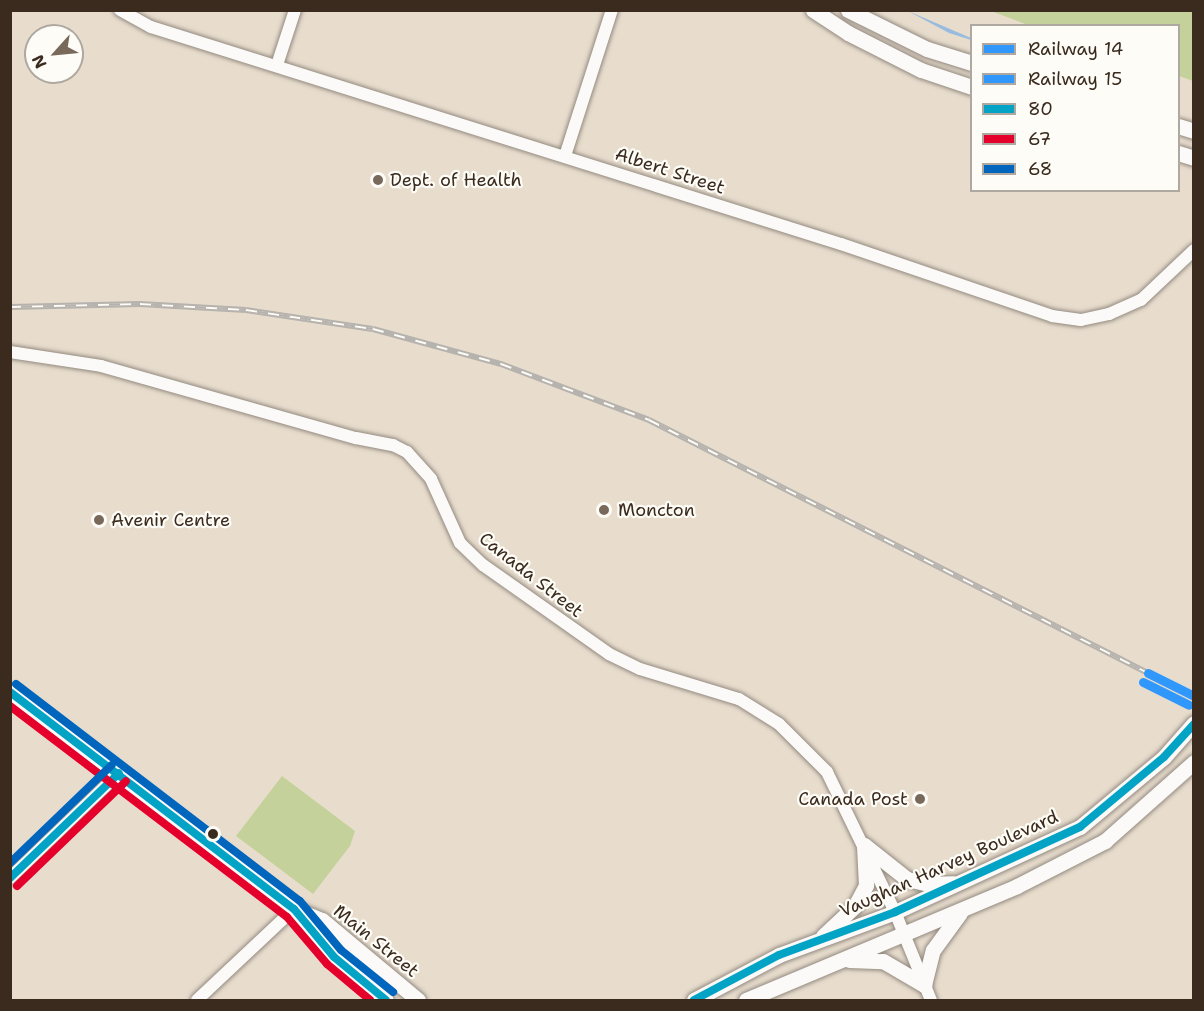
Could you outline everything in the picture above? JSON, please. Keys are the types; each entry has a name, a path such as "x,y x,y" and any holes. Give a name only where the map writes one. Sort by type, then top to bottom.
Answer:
{"main road":[{"path":"813,10 848,33 921,70 970,86"},
{"path":"848,10 927,49 970,62"},
{"path":"10,692 119,773 294,909"},
{"name":"Vaughan Harvey Boulevard","path":"694,1000 779,955 895,912 965,882 1080,827 1164,757 1194,723"},
{"path":"746,1000 967,907 1105,841 1194,762"},
{"path":"864,845 906,879 928,884 965,882"},
{"path":"818,941 855,906 866,885 864,845"},
{"path":"824,966 859,958 883,961 924,985 928,965 939,938 967,907"},
{"name":"Main Street","path":"294,909 334,957 386,1000"},
{"name":"Main Street","path":"294,909 322,920 418,1000"}],"street":[{"name":"Albert Street","path":"120,10 151,27 915,267 1052,316 1081,320 1109,314 1141,300 1194,250"},
{"path":"277,65 294,10"},
{"path":"565,156 612,10"},
{"name":"Canada Street","path":"10,352 101,366 356,438 393,445 407,452 431,479 460,543 488,568 609,654 640,669 739,699 779,724 828,772 905,934 931,1000"},
{"path":"10,878 119,773"},
{"path":"197,1000 294,909"}],"green space":[{"path":"991,11 1193,11 1193,81 1180,76 1180,24 1025,24"},
{"path":"282,776 355,831 350,846 313,894 236,836"}],"water":[{"path":"908,11 970,38 970,40 949,33"}],"railway":[{"path":"10,307 140,304 246,310 373,329 501,364 649,420 1148,673"}],"rail line":[{"name":"14","path":"1148,673 1194,696"},
{"name":"15","path":"1143,682 1189,705"}],"transit line":[{"name":"68","path":"16,684 300,901 341,950 393,992"},
{"name":"80","path":"10,692 294,909 334,957 386,1000"},
{"name":"67","path":"10,706 287,917 327,964 370,1000"},
{"name":"80","path":"694,1000 779,955 895,912 1080,827 1164,757 1194,724"},
{"name":"68","path":"10,863 112,765"},
{"name":"80","path":"10,878 119,773"},
{"name":"67","path":"17,886 126,781"}],"place":[{"name":"Dept. of Health","path":"378,180"},
{"name":"Moncton","path":"604,510"},
{"name":"Avenir Centre","path":"99,520"},
{"name":"Canada Post","path":"920,799"}]}
